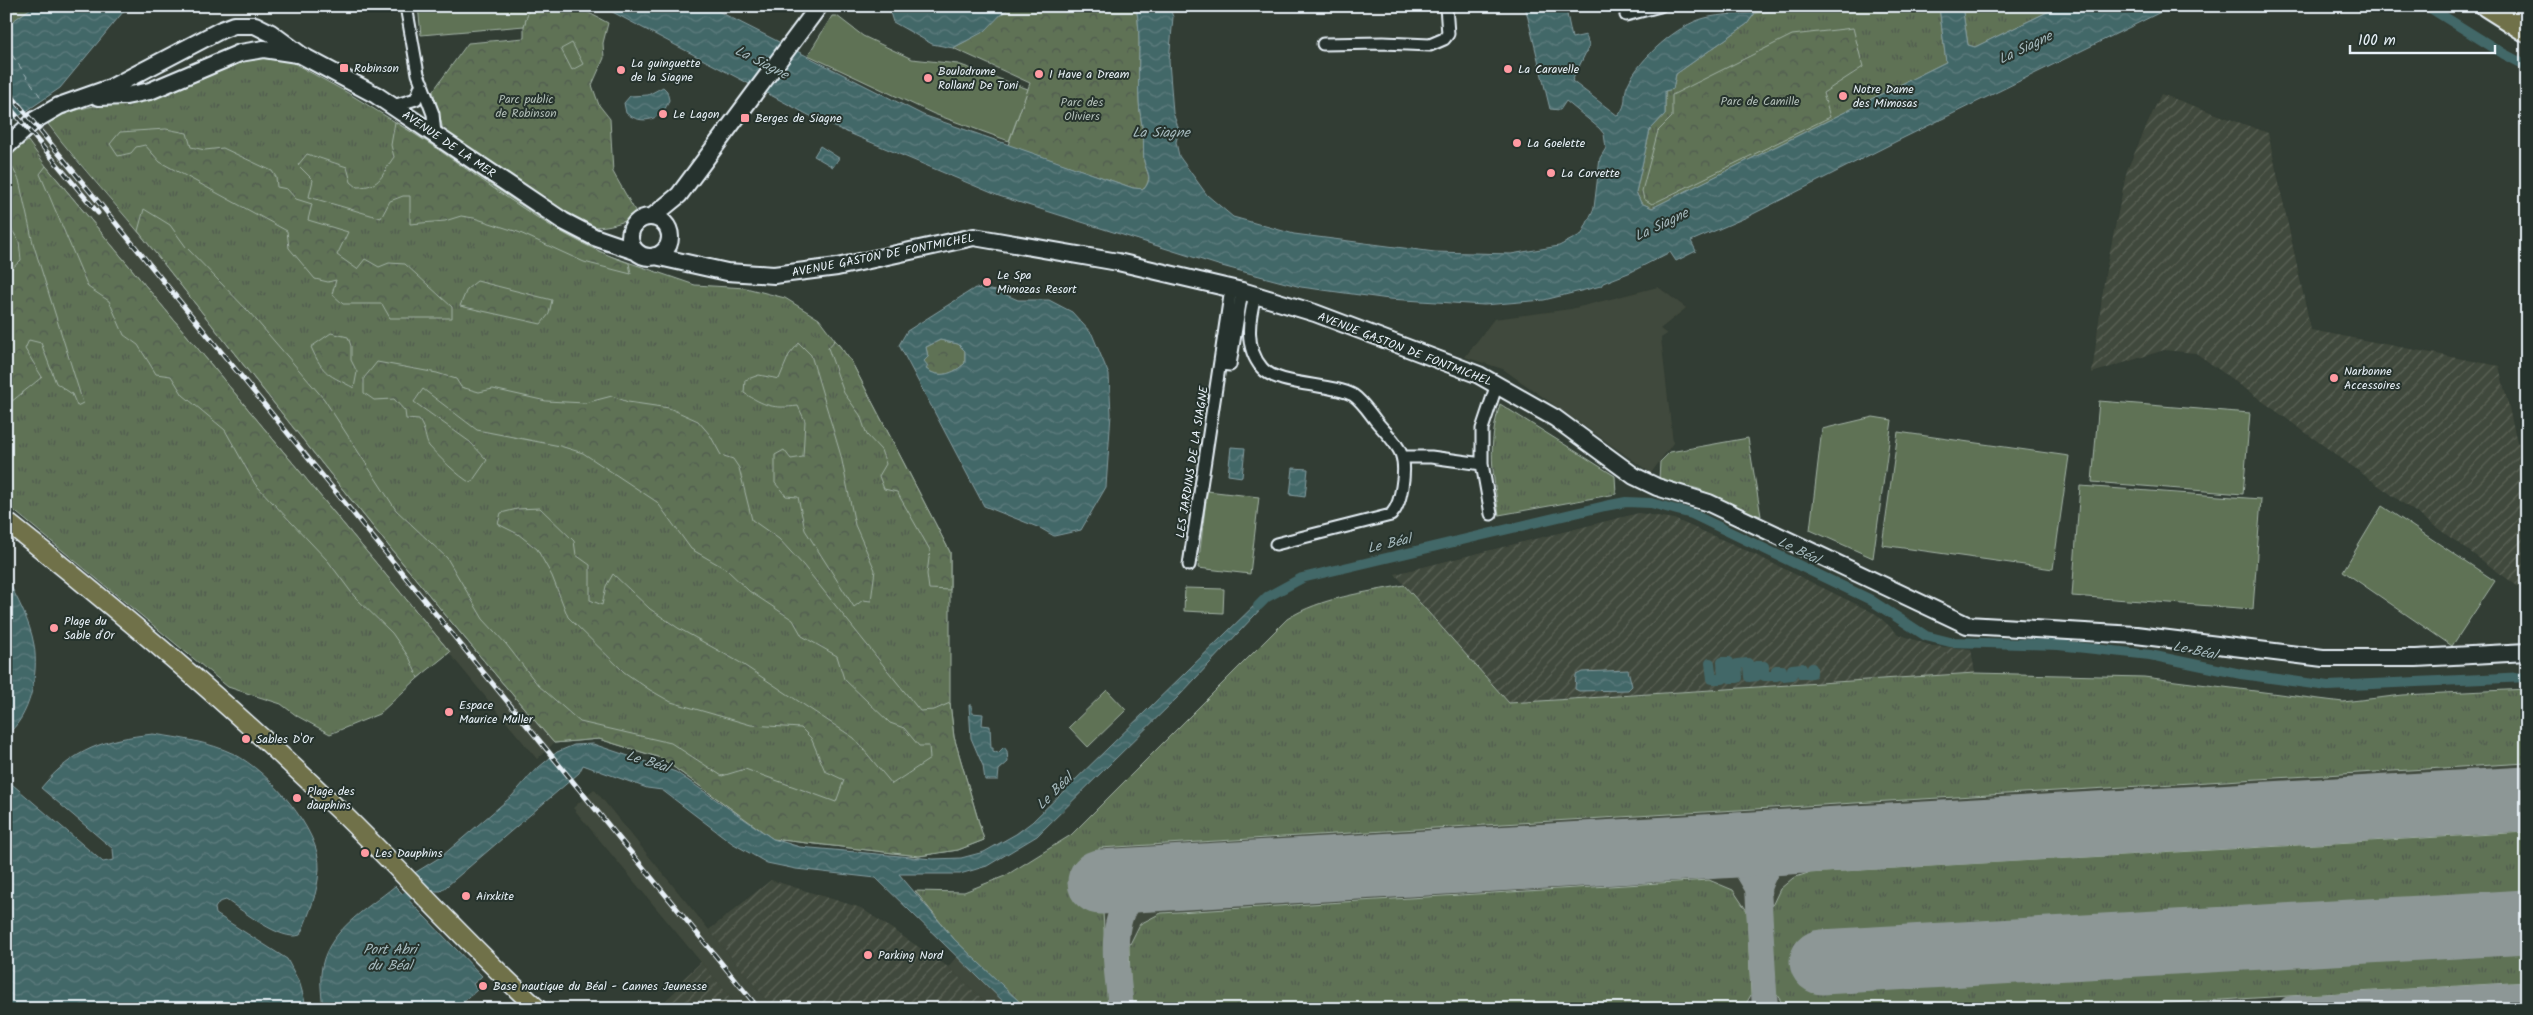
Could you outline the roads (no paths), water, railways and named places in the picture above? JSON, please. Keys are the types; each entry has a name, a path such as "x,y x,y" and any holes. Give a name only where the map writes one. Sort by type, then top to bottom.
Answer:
{"highway":[{"path":"2486,6 2527,32"},
{"path":"2522,6 2527,10"}],"main road":[{"path":"594,237 611,236 634,226 642,219 652,217 679,195 819,6"},
{"name":"AVENUE DE LA MER","path":"6,146 35,120 59,106 110,88 208,36 234,26 255,25 271,33 301,56 360,85 563,221 594,237 635,251"},
{"name":"AVENUE DE LA MER","path":"85,96 109,97 150,91 240,53 264,48 301,56"},
{"path":"634,226 630,241 635,251 644,256 655,256 666,250 679,195"},
{"path":"652,217 664,223 684,263"},
{"name":"AVENUE GASTON DE FONTMICHEL","path":"655,256 742,274 774,275 837,267 974,237 1118,262 1243,292 1324,316 1461,368 1497,384 1555,418 1634,476 1657,487 1709,503 1967,625 2136,635 2323,658 2416,658 2527,652"},
{"path":"6,521 95,591 213,693 291,764 538,1009"}],"street":[{"path":"406,6 422,83 431,109 435,134"},
{"path":"1323,44 1383,43 1430,45 1444,39 1448,34 1446,6"},
{"path":"1626,15 1660,6"},
{"path":"422,83 416,99 413,119 424,118 431,109"},
{"path":"393,106 416,99"},
{"path":"1243,292 1253,353 1263,369 1276,376 1355,397 1401,451 1406,466 1397,508 1391,515 1276,544"},
{"name":"LES JARDINS DE LA SIAGNE","path":"1189,565 1221,364 1230,365 1243,292"},
{"path":"1491,514 1482,464 1482,430 1497,384"},
{"path":"1403,457 1482,464"}],"water":[{"path":"34,6 128,6 60,88 6,125 6,26"},
{"name":"La Siagne","path":"601,6 708,6 923,115 1133,188 1144,189 1149,178 1144,161 1139,103 1139,29 1136,6 1169,6 1173,17 1169,61 1173,113 1179,130 1176,142 1179,156 1207,195 1233,217 1294,234 1435,252 1511,254 1559,246 1582,234 1594,208 1600,158 1606,148 1604,134 1599,128 1566,101 1560,110 1550,109 1525,6 1575,6 1567,14 1572,38 1586,35 1589,46 1572,81 1618,116 1623,107 1626,89 1634,74 1650,54 1671,35 1705,18 1755,13 1747,24 1676,74 1673,89 1665,91 1665,114 1650,130 1636,192 1641,203 1652,208 1946,62 1939,6 1962,6 1968,45 1975,47 2060,6 2173,6 1897,141 1747,217 1691,241 1696,251 1676,261 1670,252 1631,272 1603,283 1601,286 1544,300 1484,305 1389,299 1301,287 1218,265 999,196 818,120"},
{"path":"888,6 931,6 942,9 955,6 1009,6 985,31 953,48 932,44 893,22"},
{"path":"663,87 667,91 669,100 666,107 657,116 645,120 632,117 626,113 624,103 630,96 648,95"},
{"path":"820,146 839,158 833,167 814,156"},
{"path":"975,288 997,291 1018,300 1049,300 1072,312 1092,334 1109,375 1111,414 1106,487 1081,530 1054,536 1040,528 984,506 899,345 907,331","holes":["940,340 958,344 965,351 965,363 961,367 946,374 936,374 926,369 928,366 924,361 928,357 926,347"]},
{"path":"1231,447 1245,448 1242,477 1228,475"},
{"path":"1293,468 1308,469 1305,497 1290,495"},
{"path":"6,577 19,601 32,636 35,669 34,682 27,707 21,718 6,735"},
{"path":"1263,597 1267,597 1268,601 1180,695 1037,836 987,866 960,874 899,874 954,939 1027,1009 1011,1009 876,878 796,869 767,863 732,843 662,790 647,788 583,765 579,773 441,891 429,891 413,874 442,856 512,796 532,773 557,752 574,745 593,744 676,772 773,839 800,847 933,859 961,858 984,852 1016,834 1032,822"},
{"path":"1628,670 1632,686 1628,690 1579,691 1575,689 1576,675 1582,672"},
{"path":"969,705 972,705 972,713 983,714 982,725 990,726 991,748 993,748 993,751 998,753 1004,747 1007,751 1008,762 999,770 998,780 985,780 983,766 971,738"},
{"path":"153,734 205,743 234,754 262,774 290,803 302,820 317,854 319,869 315,895 300,935 292,936 273,930 226,900 219,902 215,908 216,914 287,959 300,984 307,1009 6,1009 6,779 103,862 114,860 113,849 41,788 65,764 91,748 120,739"},
{"name":"Port Abri du Béal","path":"395,886 482,976 473,984 477,990 461,1004 451,1009 323,1009 321,974 324,959 330,946 348,923"}],"waterway":[{"path":"2427,6 2504,54 2527,66"},
{"name":"Le Béal","path":"1258,606 1267,597 1302,578 1605,506 1626,502 1651,503 1692,514 1869,599 1926,636 1950,642 2058,645 2150,655 2241,674 2328,686 2527,677"},
{"path":"1710,663 1712,679 1723,679 1722,662 1729,662 1730,678 1738,678 1737,664 1748,663 1749,677 1757,676 1756,666 1764,666 1764,676 1777,676 1776,670 1782,670 1783,676 1792,675 1792,669 1802,668 1802,674 1812,673 1812,668"},
{"name":"Le Béal","path":"406,897 420,886"}],"railway":[{"path":"6,89 759,1009"},
{"path":"6,103 98,213"}],"place":[{"name":"Robinson","path":"344,68"},
{"name":"La Caravelle","path":"1508,69"},
{"name":"La guinguette de la Siagne","path":"621,70"},
{"name":"I Have a Dream","path":"1039,74"},
{"name":"Boulodrome Rolland De Toni","path":"928,78"},
{"name":"Notre Dame des Mimosas","path":"1843,96"},
{"name":"Le Lagon","path":"663,114"},
{"name":"Berges de Siagne","path":"745,118"},
{"name":"La Goelette","path":"1517,143"},
{"name":"La Corvette","path":"1551,173"},
{"name":"Le Spa Mimozas Resort","path":"987,282"},
{"name":"Narbonne Accessoires","path":"2334,378"},
{"name":"Plage du Sable d'Or","path":"54,628"},
{"name":"Espace Maurice Muller","path":"449,712"},
{"name":"Sables D'Or","path":"246,739"},
{"name":"Plage des dauphins","path":"297,798"},
{"name":"Les Dauphins","path":"365,853"},
{"name":"Airxkite","path":"466,896"},
{"name":"Parking Nord","path":"868,955"},
{"name":"Base nautique du Béal - Cannes Jeunesse","path":"483,986"}],"park label":[{"name":"Parc de Camille","path":"1760,101"},
{"name":"Parc public de Robinson","path":"526,106"},
{"name":"Parc des Oliviers","path":"1082,109"}]}
